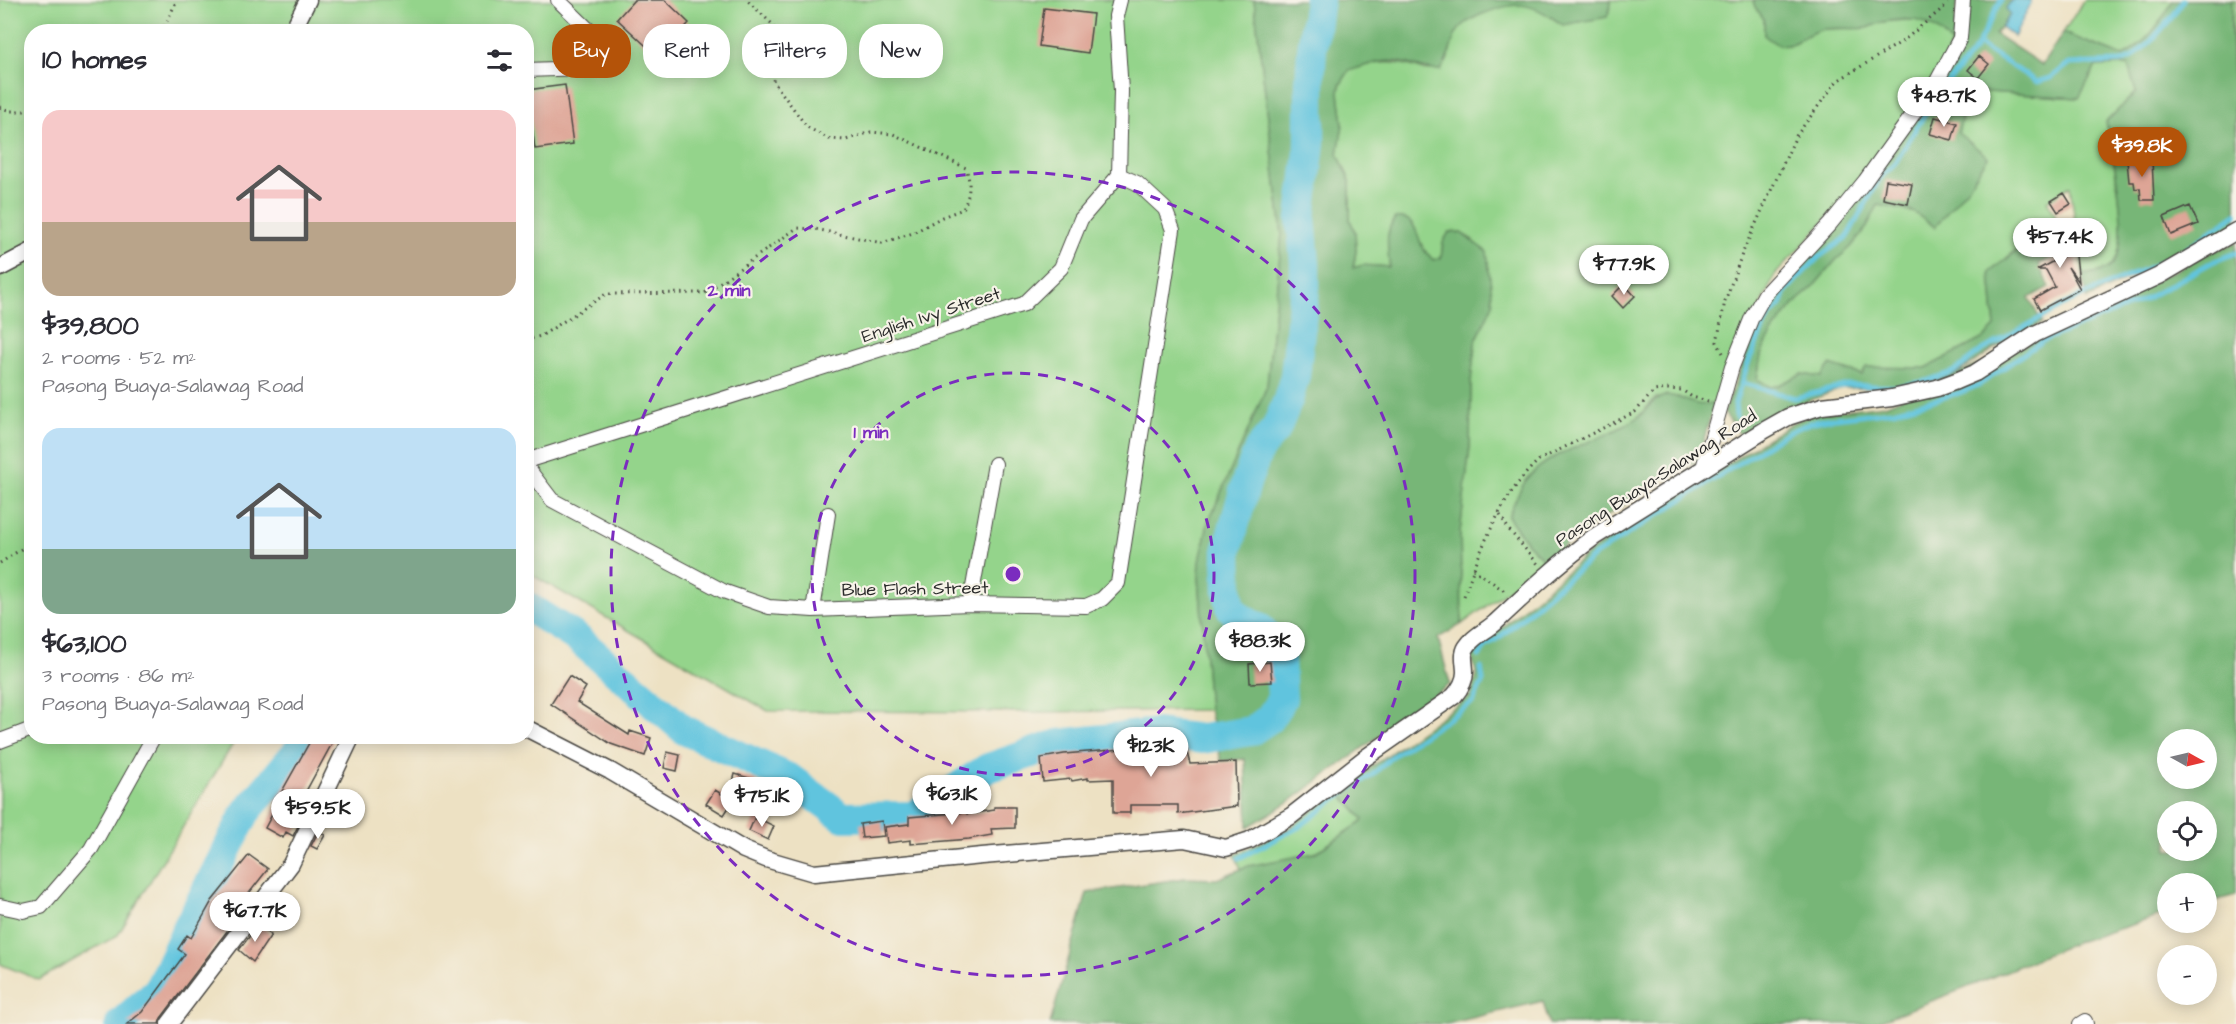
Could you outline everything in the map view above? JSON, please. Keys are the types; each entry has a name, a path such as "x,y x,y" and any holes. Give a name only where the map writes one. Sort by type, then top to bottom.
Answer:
{"street":[{"path":"296,24 308,0"},
{"path":"534,70 586,68 597,63 600,50 595,36 558,0"},
{"path":"1119,175 1121,91 1116,16 1120,0"},
{"path":"1703,468 1732,367 1752,317 1765,294 1858,190 1938,81 1960,38 1963,0"},
{"name":"English Ivy Street","path":"534,461 1024,304 1061,268 1081,219 1119,175"},
{"name":"Blue Flash Street","path":"534,475 552,500 723,591 769,607 813,610 970,604 1086,606 1102,598 1118,583 1173,230 1165,208 1137,183 1119,175"},
{"name":"Pasong Buaya-Salawag Road","path":"534,732 610,771 744,850 814,873 1184,839 1226,848 1250,840 1291,816 1365,758 1454,696 1463,682 1464,652 1468,644 1594,537 1765,430 1808,410 1834,403 1914,394 1937,388 1975,373 2035,334 2159,276 2236,231"},
{"path":"0,268 24,255"},
{"path":"970,604 995,464"},
{"path":"813,610 828,514"},
{"path":"0,741 24,732"},
{"path":"0,906 23,911 41,907 91,849 150,744"},
{"path":"169,1024 291,864 348,744"},
{"path":"2080,1024 2085,1021 2086,1024"}],"path":[{"path":"166,24 177,0"},
{"path":"534,338 541,336 606,294 705,293 797,228 815,229 882,243 913,233 942,217 963,209 969,198 971,183 966,168 893,135 871,132 846,140 829,139 807,127 773,81 780,44 772,24 747,0"},
{"path":"1732,367 1717,342 1725,301 1742,254 1796,136 1837,81 1903,40 1954,0"},
{"path":"0,106 10,111 24,111"},
{"path":"1464,596 1473,569 1500,514 1528,469 1539,460 1635,411 1654,391 1682,390 1704,401 1723,398"},
{"path":"1500,514 1510,531 1547,575"},
{"path":"0,563 24,547"},
{"path":"1473,569 1517,601"}],"green space":[{"path":"0,0 1254,0 1282,234 1267,386 1208,523 1199,577 1209,710 768,711 534,576 534,24 24,24 24,744 233,744 118,935 39,980 0,964"},
{"path":"1254,0 1610,0 1610,9 1607,17 1563,25 1532,7 1514,5 1504,7 1480,15 1462,26 1455,36 1448,58 1441,70 1397,62 1383,62 1349,71 1340,85 1343,124 1338,154 1350,181 1350,220 1355,232 1356,251 1353,268 1363,265 1389,267 1388,236 1395,218 1402,218 1411,223 1423,248 1433,260 1441,258 1443,242 1449,232 1461,233 1487,252 1493,304 1475,343 1471,382 1470,446 1460,533 1462,624 1438,638 1450,684 1289,802 1248,827 1245,759 1221,761 1209,710 1199,577 1208,523 1267,386 1282,234"},
{"path":"1512,0 1531,4 1563,25 1610,9 1610,0 1753,0 1764,19 1764,35 1789,46 1823,29 1868,28 1881,22 1918,19 1943,33 1952,45 1940,69 1843,201 1775,275 1714,404 1699,406 1687,403 1679,397 1656,398 1634,421 1542,466 1527,478 1508,516 1527,543 1546,562 1462,624 1460,533 1470,446 1471,382 1475,343 1493,304 1473,240 1461,233 1450,232 1443,242 1441,258 1433,260 1423,248 1414,227 1408,220 1402,218 1395,218 1389,229 1390,267 1353,269 1356,251 1355,232 1350,220 1350,181 1338,154 1343,124 1339,93 1340,85 1348,71 1359,67 1379,63 1397,63 1427,71 1446,63 1455,35 1465,23 1480,13"},
{"path":"1753,0 1958,0 1952,45 1945,36 1930,25 1904,19 1883,22 1866,28 1820,30 1792,44 1780,45 1764,35 1764,19"},
{"path":"1968,0 2012,0 2006,8 2010,15 1995,34 2042,65 2063,33 2123,56 2139,46 2152,32 2173,0 2232,0 2236,225 2163,265 2125,280 2087,299 2083,275 2099,272 2113,264 2121,236 2119,195 2106,122 2136,92 2128,65 2096,66 2079,98 1973,91 1963,113 1958,133 1988,157 1969,186 1935,227 1913,212 1878,205 1867,227 1851,247 1798,300 1772,332 1761,355 1757,379 1770,387 1777,386 1801,374 1821,377 1830,365 1862,375 1866,367 1926,368 1984,338 1995,327 1990,272 2041,229 2057,255 2039,264 2049,287 2029,298 2042,323 2002,344 1952,376 1906,389 1842,388 1782,411 1742,437 1724,413 1755,330 1769,300 1929,99"},
{"path":"2084,0 2173,0 2152,32 2139,46 2123,56 2063,33"},
{"path":"2232,0 2236,0 2236,146 2232,79"},
{"path":"2128,64 2136,92 2106,122 2116,173 2121,216 2118,252 2110,267 2083,275 2070,186 2047,201 2056,216 1990,272 1995,327 1984,338 1926,368 1900,369 1863,375 1830,365 1821,377 1801,374 1777,386 1770,387 1757,379 1761,355 1772,332 1798,300 1851,247 1867,227 1878,204 1913,212 1935,227 1963,113 1973,91 2079,98 2096,66"},
{"path":"2236,243 2236,895 2217,900 2217,873 2157,873 2157,917 2077,942 1871,1024 1549,1024 1543,1001 1447,1024 1050,1024 1087,893 1185,878 1217,879 1248,866 1315,853 1362,822 1363,819 1338,791 1470,696 1477,675 1471,654 1592,550 1792,423 1812,414 1885,405 2045,336 2212,252"},
{"path":"1667,395 1699,404 1714,404 1698,460 1662,478 1579,533 1546,562 1527,543 1508,516 1525,482 1538,468 1550,460 1622,427 1639,417 1657,399"},
{"path":"1338,791 1363,819 1362,822 1315,853 1241,869 1235,855 1291,827"}],"water":[{"path":"2012,0 2030,0 2031,3 2014,37 2001,27 2010,15 2006,8"}],"building":[{"path":"634,0 665,0 689,23 643,24 643,43 631,32 631,24 622,24 617,19"},
{"path":"1044,8 1093,14 1088,53 1039,46"},
{"path":"1979,56 1989,64 1978,78 1968,70"},
{"path":"565,85 573,144 535,149 534,89"},
{"path":"1935,117 1957,123 1952,140 1930,134"},
{"path":"2152,160 2154,200 2141,200 2140,188 2135,189 2134,182 2129,182 2127,161"},
{"path":"1886,180 1912,184 1908,204 1883,199"},
{"path":"2064,193 2071,204 2058,212 2051,201"},
{"path":"2190,206 2198,224 2171,235 2164,217"},
{"path":"2059,221 2075,247 2079,282 2068,267 2080,289 2040,310 2034,299 2055,287 2046,270 2037,270 2063,256 2046,229"},
{"path":"1624,284 1635,296 1623,308 1612,296"},
{"path":"1270,662 1272,682 1250,683 1249,664"},
{"path":"569,676 586,687 577,702 629,735 630,731 651,738 645,756 611,744 551,704"},
{"path":"309,744 332,744 292,817 300,822 293,836 286,832 283,838 265,828 278,803 276,802"},
{"path":"1158,746 1186,749 1190,764 1236,762 1237,806 1178,814 1178,805 1130,805 1130,813 1113,813 1113,779 1088,780 1088,778 1043,782 1041,758"},
{"path":"667,752 680,755 677,771 664,768"},
{"path":"735,774 756,780 751,800 730,794"},
{"path":"715,790 733,801 724,815 706,804"},
{"path":"994,807 1015,807 1015,828 991,829 992,835 969,839 911,844 911,840 887,843 885,827 909,824 909,817 966,812 967,814 994,810"},
{"path":"755,817 774,826 768,840 749,831"},
{"path":"882,821 884,836 862,838 860,824"},
{"path":"318,832 325,835 317,849 311,846"},
{"path":"249,855 268,869 239,906 243,910 161,1018 159,1024 127,1024 142,1012 185,954 178,949 187,935 191,938 212,901"},
{"path":"259,924 271,935 253,962 239,950"}],"waterway":[{"path":"534,611 577,638 684,730 791,779 843,817 913,816 988,768 1058,744 1158,733 1202,739 1251,731 1269,719 1282,699 1280,659 1272,642 1261,629 1238,616 1231,608 1228,591 1227,551 1247,480 1259,449 1276,429 1295,376 1305,287 1301,218 1310,143 1312,49 1319,0"},
{"path":"1736,417 1735,403 1740,387 1769,316 1781,305 1786,291 1801,275 1819,257 1847,237 1880,178 1895,163 1933,101 1976,48 2001,0"},
{"path":"1978,44 2037,82 2050,78 2068,64 2121,62 2133,57 2151,41 2183,0"},
{"path":"1742,383 1795,398 1848,385 1896,387 1926,381 1955,371 1981,351 2075,299 2178,255 2236,214"},
{"path":"1479,656 1485,647 1501,636 1595,555 1788,432 1827,419 1893,411 1959,393 1979,385 2042,341 2142,301 2212,262 2236,253"},
{"path":"1239,858 1299,827 1349,789 1371,776 1390,758 1473,702 1483,681 1481,668"},
{"path":"120,1024 158,990 246,812 303,744"}]}
